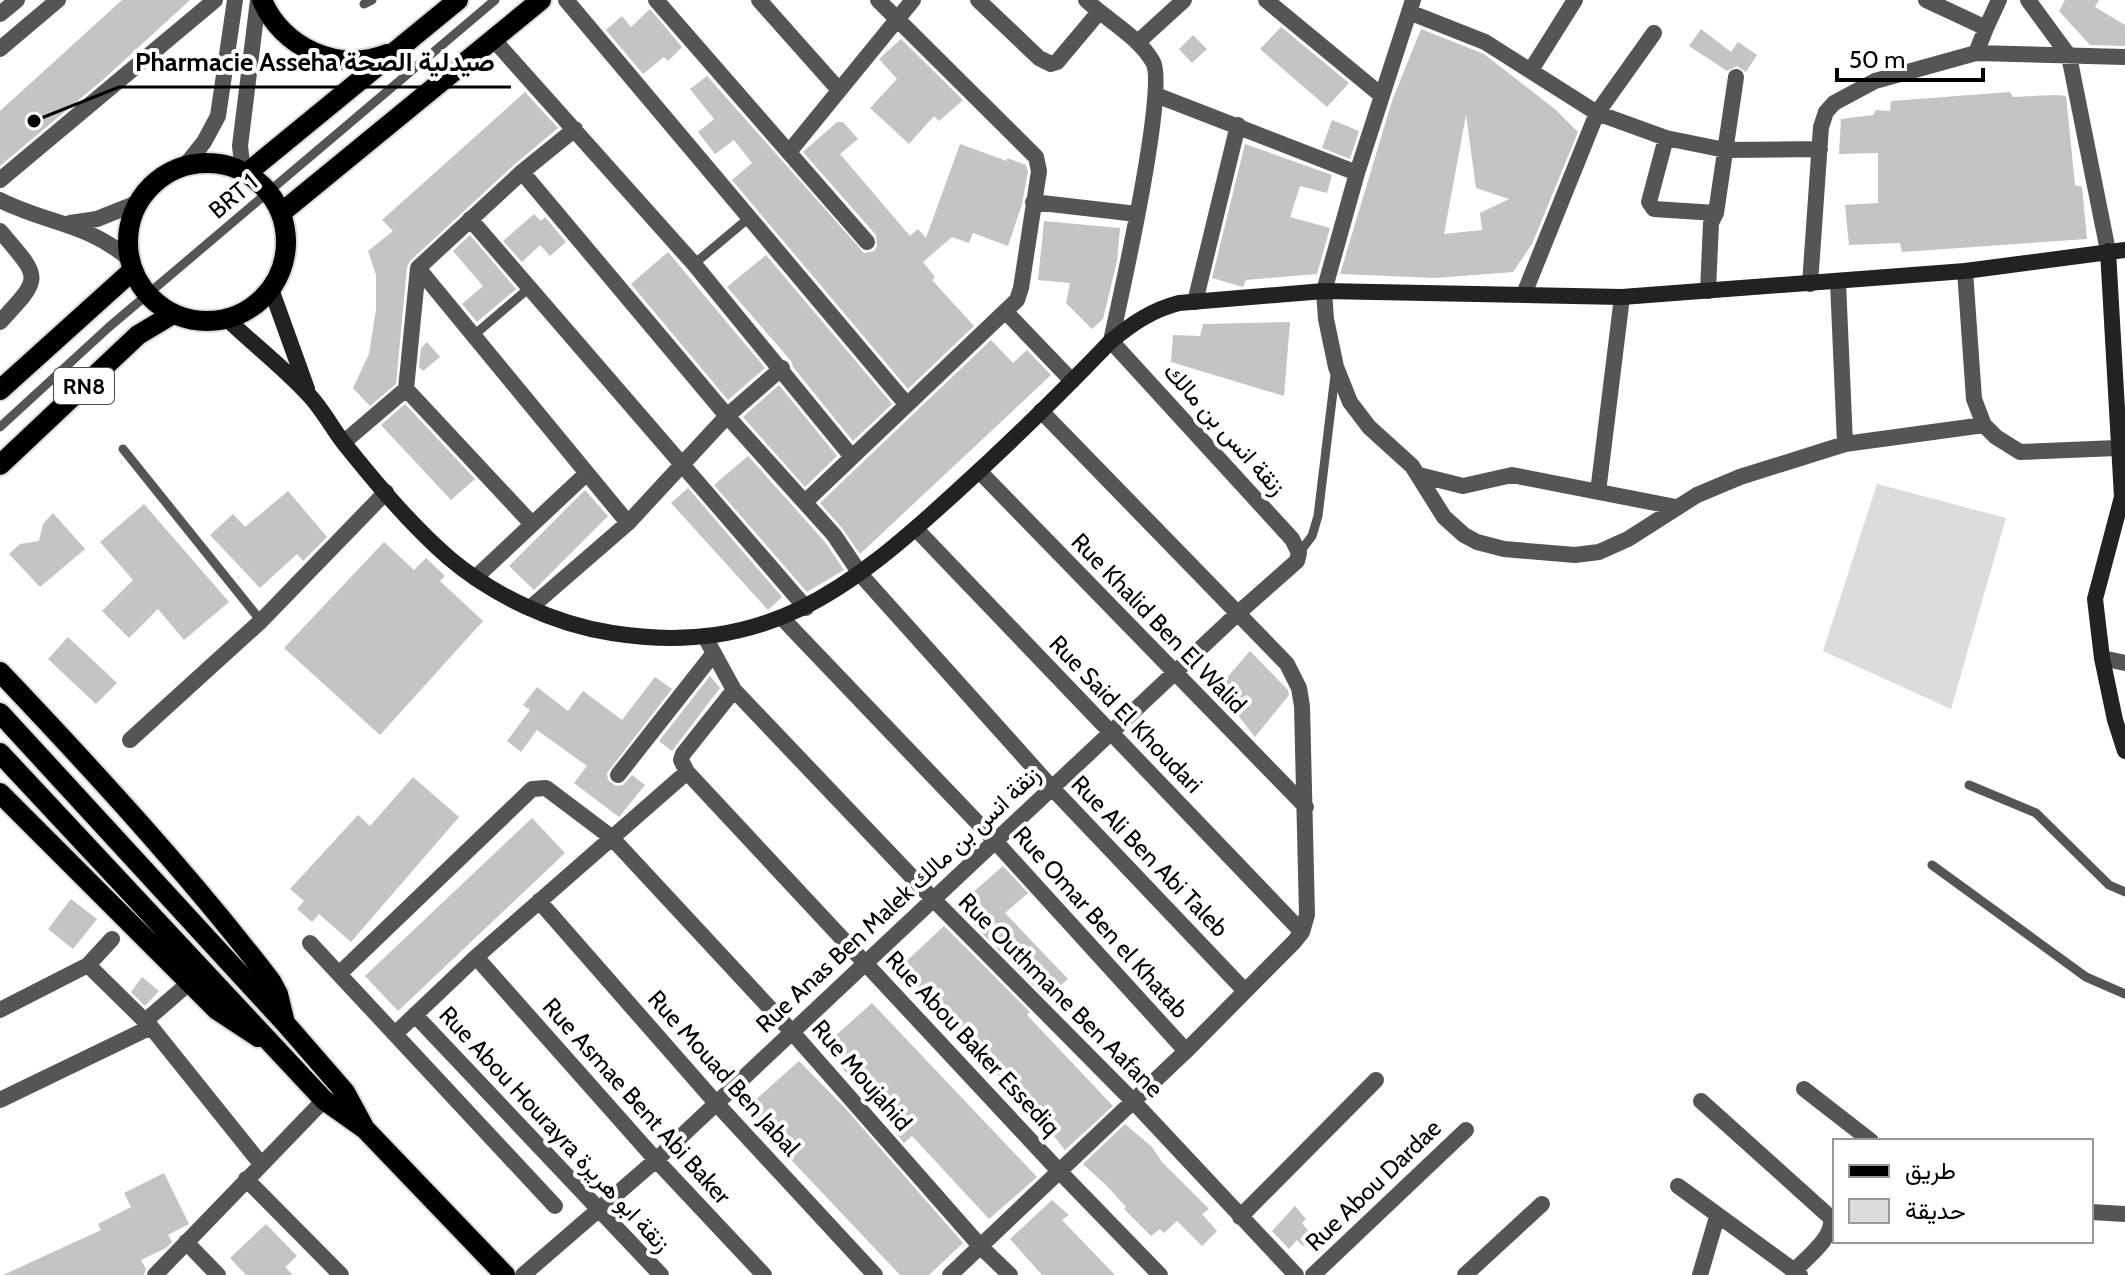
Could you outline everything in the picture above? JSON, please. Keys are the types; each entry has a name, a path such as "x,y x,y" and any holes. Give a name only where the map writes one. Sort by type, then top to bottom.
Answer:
{"main road":[{"path":"260,0 286,35 313,53 346,61 363,60 395,51"},
{"path":"245,172 458,0"},
{"path":"281,213 541,0"},
{"path":"214,163 245,172 268,191 281,213 286,252 271,289 256,305 227,319 205,322 173,314 147,295 130,264 128,230 137,203 157,180 184,167 214,163"},
{"name":"RN8","path":"0,390 130,264"},
{"name":"RN8","path":"0,465 138,335 173,314"},
{"path":"0,672 128,810 262,969 278,994 285,1023"},
{"path":"0,713 285,1023 345,1092 365,1129"},
{"path":"0,753 324,1100 365,1129 505,1275"},
{"path":"0,793 217,1010 242,1028 271,1042"}],"street":[{"path":"0,14 17,0"},
{"path":"0,49 58,0"},
{"path":"0,180 215,0"},
{"path":"184,167 204,142 218,116 235,0"},
{"path":"245,172 240,146 260,0"},
{"path":"566,0 907,405"},
{"path":"656,0 867,242"},
{"path":"759,0 839,90"},
{"path":"805,502 1006,312 1020,294 1039,171 1036,157 878,0"},
{"path":"789,152 913,0"},
{"path":"978,0 1039,58 1051,64 1062,57 1099,12"},
{"path":"1086,0 1138,42 1155,67 1156,95 1137,214 1111,341"},
{"path":"1138,42 1184,0"},
{"path":"1266,0 1381,95"},
{"path":"1531,70 1575,0"},
{"path":"1926,0 1986,28"},
{"path":"1976,53 1999,0"},
{"path":"2028,0 2069,56 2117,251 2120,365 2117,448 2123,498 2095,599 2102,658 2125,751"},
{"path":"1820,149 1725,150 1666,138 1597,113 1485,42 1411,6 1357,173 1324,291 1326,319 1343,387 1360,416 1419,475 1436,506 1454,527 1477,542 1504,549 1575,555 1599,552 1635,535 1676,507 1740,477 1845,444 1984,425"},
{"path":"1524,294 1597,113 1654,33"},
{"path":"494,40 694,264 852,457"},
{"path":"1810,284 1821,127 1826,112 1834,103 1875,81 1976,53 2125,57"},
{"path":"1708,291 1711,223 1716,213 1736,77"},
{"path":"1156,95 1357,173"},
{"path":"1195,302 1238,125"},
{"path":"344,442 406,389 418,268 522,172 575,129"},
{"path":"1666,138 1649,202 1654,209 1716,213"},
{"name":"Rue Ali Ben Abi Taleb","path":"522,172 727,416 834,535 861,575 1052,788 1245,991"},
{"path":"0,200 26,212 68,223 94,234 130,264"},
{"path":"1033,202 1137,214"},
{"path":"68,223 111,215 137,203"},
{"path":"470,219 806,608"},
{"path":"0,231 28,264 33,276 28,292 0,322"},
{"path":"227,319 309,394 344,442 427,538 475,578 530,608 604,632 654,638 705,637 744,630 782,618 806,608 861,575 979,471 1111,341 1149,313 1179,303 1324,291 1622,297 1965,271 2117,251"},
{"path":"418,268 628,523"},
{"path":"1965,271 1974,399 1984,425 1996,437 2020,452 2117,448"},
{"path":"1838,282 1845,444"},
{"path":"271,289 309,394"},
{"path":"1598,492 1622,297"},
{"path":"1006,312 1072,381"},
{"name":"زنقة انس بن مالك","path":"1111,341 1292,539 1299,553"},
{"path":"530,608 628,523 727,416 782,368"},
{"path":"406,389 532,524"},
{"path":"950,1275 1186,1051 1302,932 1307,915 1302,706 1299,688 1287,664 1041,411"},
{"name":"Rue Khalid Ben El Walid","path":"979,471 1306,807"},
{"path":"475,578 586,474"},
{"path":"1419,475 1463,486 1512,475 1676,507"},
{"path":"130,740 261,621 386,492"},
{"name":"Rue Said El Khoudari","path":"916,529 1302,932"},
{"name":"Rue Anas Ben Malek زنقة انس بن مالك","path":"523,1275 656,1160 1297,561 1299,553"},
{"name":"Rue Omar Ben el Khatab","path":"782,618 995,841 1186,1051"},
{"name":"Rue Outhmane Ben Aafane","path":"705,637 734,690 933,899 1132,1100 1296,1275"},
{"path":"618,775 714,653"},
{"path":"2102,658 2125,663"},
{"path":"396,1033 476,957 687,772 681,760 683,754 734,690"},
{"name":"Rue Abou Baker Essediq","path":"687,772 1160,1275"},
{"name":"Rue Moujahid","path":"339,974 535,787 546,788 611,837 792,1032 981,1247 1010,1275"},
{"name":"Rue Mouad Ben Jabal","path":"539,901 716,1103 875,1275"},
{"path":"0,1010 88,965 112,939"},
{"path":"310,943 555,1206"},
{"name":"Rue Asmae Bent Abi Baker","path":"476,957 656,1160 764,1275"},
{"path":"88,965 148,1024 261,1164"},
{"path":"0,1100 148,1024 181,990"},
{"name":"Rue Abou Hourayra زنقة ابو هريرة","path":"415,1015 661,1275"},
{"path":"1240,1217 1376,1080"},
{"path":"1804,1089 1868,1139"},
{"path":"155,1275 324,1100"},
{"path":"1678,1186 1796,1274 1832,1227 1831,1218 1701,1101"},
{"name":"Rue Abou Dardae","path":"1313,1275 1466,1130"},
{"path":"246,1179 341,1275"},
{"path":"1465,1275 1542,1204"},
{"path":"2093,1212 2125,1214"},
{"path":"1700,1275 1717,1217"},
{"path":"186,1242 218,1275"}],"lane":[{"name":"BRT 1","path":"0,427 147,295 495,0"},
{"path":"694,264 750,217"},
{"path":"473,336 529,288"},
{"path":"1299,553 1312,536 1318,516 1336,367"},
{"path":"123,449 261,621"},
{"path":"1969,785 2036,813 2109,885 2125,892"},
{"path":"1932,865 2086,977 2125,994"}],"green space":[{"path":"1877,484 2006,518 1951,709 1823,651"}],"building":[{"path":"122,0 190,0 106,77 0,166 0,111"},
{"path":"2065,0 2099,0 2095,7 2125,25 2125,46 2090,45 2059,11"},
{"path":"650,9 682,47 668,61 664,57 643,74 606,30 622,16 631,27"},
{"path":"1281,27 1349,83 1327,107 1260,49"},
{"path":"1421,29 1484,54 1556,110 1578,132 1532,244 1513,272 1436,278 1340,274 1392,101","holes":["1466,115 1476,188 1509,199 1480,213 1482,230 1444,234"]},
{"path":"1701,29 1731,52 1738,42 1757,55 1746,72 1737,66 1727,71 1689,46"},
{"path":"1193,35 1207,49 1192,63 1179,49"},
{"path":"901,39 963,100 939,121 934,116 909,144 870,108 897,79 879,59"},
{"path":"707,76 864,253 874,251 876,235 803,152 837,122 843,122 858,139 840,154 910,236 918,229 926,238 960,144 1026,165 1028,171 1022,204 1008,246 973,233 969,243 952,237 923,262 935,277 932,280 974,326 908,389 732,180 752,163 734,140 715,154 698,132 714,119 690,89"},
{"path":"525,92 558,128 410,261 396,384 370,406 353,388 369,354 376,309 376,275 368,251 393,231 382,220"},
{"path":"2010,92 2013,97 2066,96 2075,185 2082,187 2087,239 1902,252 1900,243 1849,245 1845,205 1878,203 1878,153 1839,154 1841,119 1873,115 1876,110 1890,111 1891,101"},
{"path":"1332,120 1359,131 1350,159 1322,148"},
{"path":"1245,144 1332,175 1327,193 1300,186 1290,217 1330,228 1317,274 1246,280 1243,287 1212,278"},
{"path":"534,214 541,221 545,217 566,242 550,256 540,245 522,262 503,241"},
{"path":"1044,221 1120,228 1117,261 1103,319 1092,329 1066,303 1070,283 1038,280"},
{"path":"470,235 516,289 477,322 462,304 483,286 453,251"},
{"path":"668,252 765,368 728,400 631,284"},
{"path":"766,255 892,404 853,441 791,361 727,287"},
{"path":"1290,322 1284,396 1171,362 1173,335 1200,336 1203,324"},
{"path":"991,340 1013,363 1027,350 1051,375 860,554 820,503"},
{"path":"427,342 440,357 423,371 419,367 421,348"},
{"path":"779,385 837,456 805,487 743,417"},
{"path":"405,404 475,479 451,500 381,425"},
{"path":"748,456 825,542 844,570 807,592 714,485"},
{"path":"688,488 782,597 768,610 671,503"},
{"path":"585,490 608,516 534,590 509,566"},
{"path":"288,491 327,537 303,561 297,554 260,588 210,535 233,514 245,527"},
{"path":"144,504 229,602 184,640 158,609 129,638 102,611 133,580 100,542"},
{"path":"53,513 85,549 40,587 9,554 20,544 39,541 43,524"},
{"path":"384,542 414,570 426,558 445,576 440,581 483,621 380,735 284,648"},
{"path":"68,637 117,683 96,704 48,659"},
{"path":"1250,651 1288,690 1289,695 1255,737 1229,704 1237,696 1224,681"},
{"path":"710,676 720,688 672,751 659,741"},
{"path":"655,677 672,689 607,773 608,780 616,786 623,785 632,775 645,785 619,817 574,783 587,766 537,730 521,752 507,741 530,710 523,705 537,687 568,711 583,691 622,720"},
{"path":"413,777 459,817 351,942 319,914 312,922 297,909 304,901 290,889 358,815 370,826"},
{"path":"532,818 565,853 398,1011 365,976"},
{"path":"1003,866 1028,893 1005,913 1068,979 1046,998 956,907"},
{"path":"71,899 97,919 73,949 48,929"},
{"path":"944,926 1030,1012 1027,1015 1113,1106 1065,1150 1040,1119 897,970"},
{"path":"142,977 159,991 145,1006 131,992"},
{"path":"872,1003 1037,1177 989,1219 912,1136 904,1143 824,1046"},
{"path":"799,1061 845,1108 963,1243 929,1275 900,1275 744,1110"},
{"path":"1125,1124 1152,1147 1162,1162 1209,1209 1202,1214 1217,1231 1202,1246 1177,1221 1164,1233 1160,1229 1151,1236 1083,1164"},
{"path":"164,1173 189,1224 168,1235 172,1242 166,1248 141,1260 146,1269 144,1275 3,1275 101,1230 98,1224 131,1207 124,1193"},
{"path":"1052,1200 1069,1215 1062,1220 1115,1275 1042,1275 1010,1239"},
{"path":"1295,1206 1306,1219 1302,1223 1313,1237 1303,1246 1297,1240 1289,1249 1272,1231"},
{"path":"266,1224 297,1256 285,1267 293,1275 246,1275 230,1258"}],"place":[{"name":"Pharmacie Asseha صيدلية الصحة","path":"34,121"}]}
